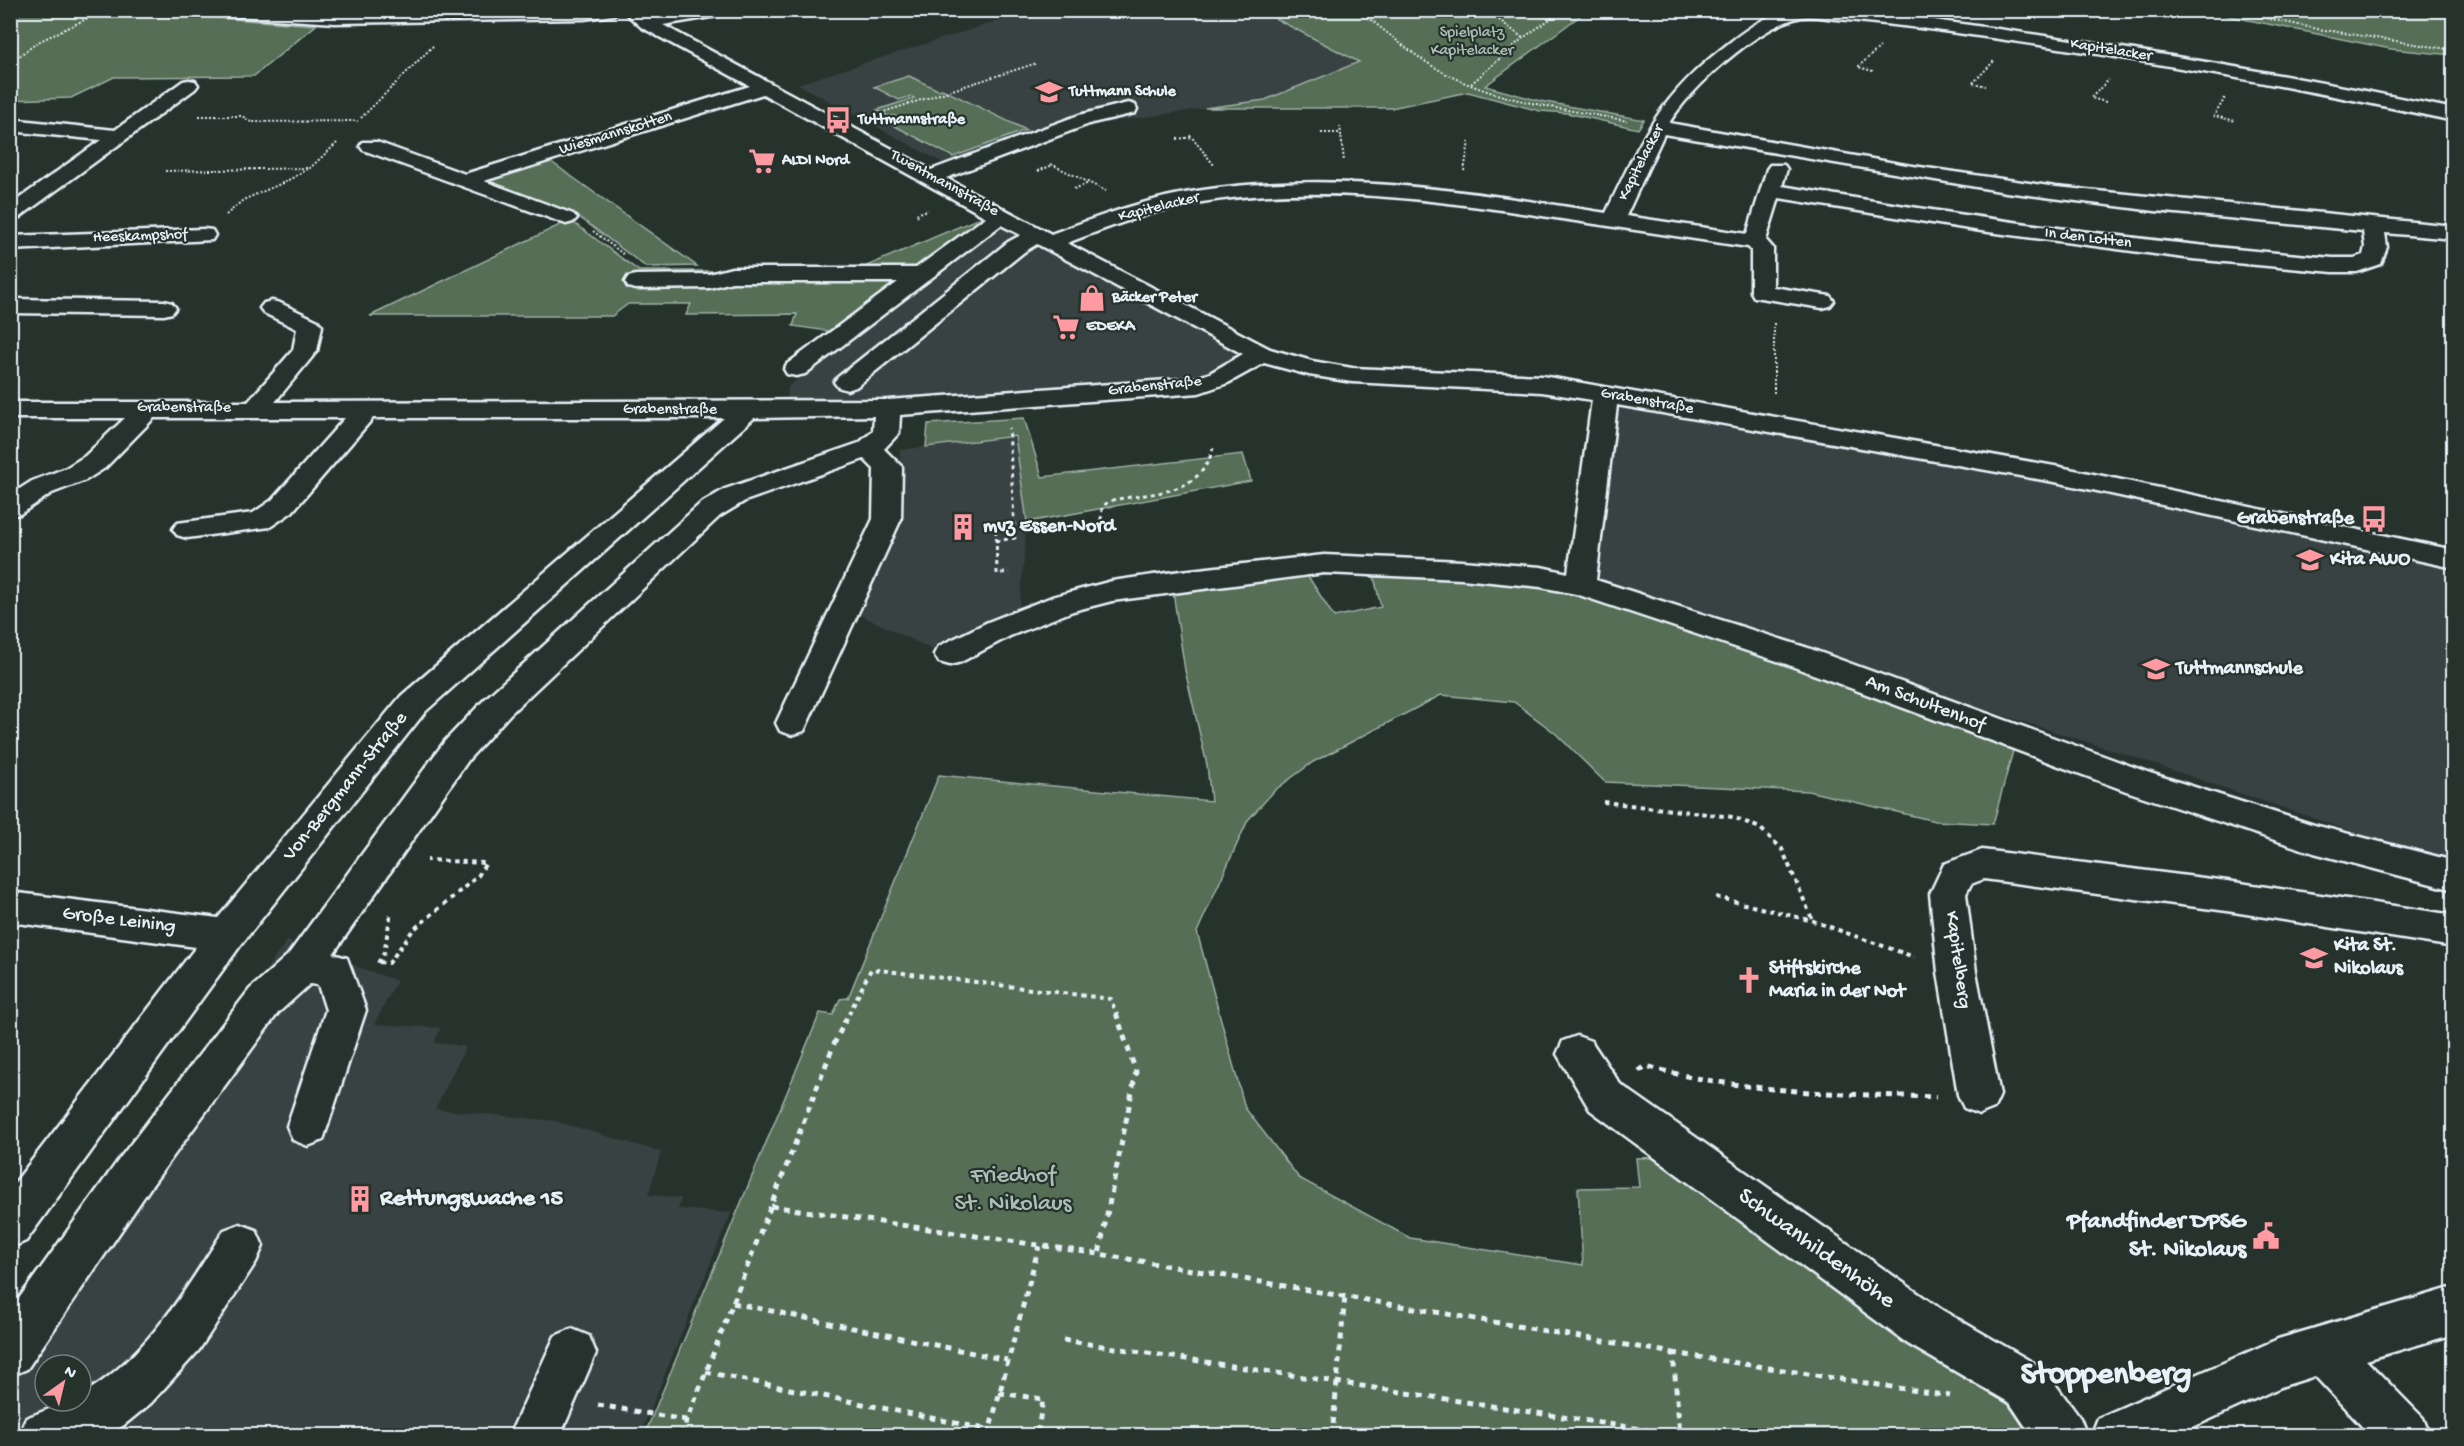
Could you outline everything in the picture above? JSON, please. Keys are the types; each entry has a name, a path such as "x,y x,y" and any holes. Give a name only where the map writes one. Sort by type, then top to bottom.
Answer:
{"street":[{"path":"211,10 335,18 584,14 613,10"},
{"name":"Twentmannstraße","path":"630,10 647,23 1000,216 1261,354"},
{"path":"647,23 723,10"},
{"name":"Kapitelacker","path":"847,382 1016,247 1144,209 1203,196 1257,190 1306,189 1459,198 1613,220 1658,127 1680,96 1702,72 1756,31 1785,15 1802,12 1908,23 2099,48 2344,91 2454,115"},
{"path":"10,215 189,85"},
{"name":"Wiesmannskotten","path":"464,181 767,87"},
{"path":"930,177 1086,119 1128,110"},
{"path":"10,125 120,136"},
{"path":"1658,127 1783,150 2054,192 2454,233"},
{"path":"370,146 567,218"},
{"path":"1755,242 1783,150"},
{"name":"In den Lotten","path":"1771,190 1909,214 2054,235 2333,265 2357,265 2373,259 2376,247 2373,226"},
{"path":"796,369 1000,216"},
{"path":"1613,220 1755,242 1762,248 1762,292 1822,301"},
{"name":"Heeskampshof","path":"10,243 204,235"},
{"path":"636,282 709,281 732,275 920,275"},
{"path":"10,306 164,308"},
{"path":"258,408 305,351 310,326 272,308"},
{"name":"Grabenstraße","path":"10,410 888,408 1199,384 1219,378 1261,354 1310,368 1352,375 1542,384 2060,475 2454,559"},
{"path":"1581,585 1605,395"},
{"path":"10,1352 135,1173 264,1001 302,967 457,750 498,705 710,510 735,495 868,449 886,433 888,408"},
{"path":"10,508 42,486 76,474 95,462 148,409"},
{"path":"187,529 260,521 282,506 367,409"},
{"name":"Von-Bergmann-Straße","path":"10,1226 227,935 413,704 747,410"},
{"path":"792,723 886,519 888,467 868,449"},
{"name":"Am Schultenhof","path":"950,654 999,628 1063,604 1112,591 1324,564 1473,571 1541,577 1581,585 1797,656 2138,782 2314,839 2454,876"},
{"name":"Kapitelberg","path":"1979,1095 1957,972 1948,894 1957,874 1982,864 2228,896 2454,931"},
{"name":"Große Leining","path":"10,907 227,935"},
{"path":"302,967 333,970 346,1010 308,1126"},
{"name":"Schwanhildenhöhe","path":"1577,1054 1605,1097 1925,1327 2027,1386 2062,1436"},
{"path":"51,1435 101,1411 135,1385 172,1348 204,1306 240,1246"},
{"path":"2116,1436 2278,1363 2454,1310"},
{"path":"2323,1350 2405,1436"},
{"path":"543,1416 572,1353"}],"path":[{"path":"10,63 38,42 105,10"},
{"path":"1358,10 1438,70 1471,84 1543,104 1658,127"},
{"path":"1486,10 1523,38"},
{"path":"1471,84 1523,38 1563,10"},
{"path":"2227,10 2318,29 2454,50"},
{"path":"352,128 462,17"},
{"path":"1873,70 1857,67 1908,23"},
{"path":"884,112 1037,63"},
{"path":"1973,83 1986,86"},
{"path":"199,116 242,116 251,122 358,121"},
{"path":"1321,133 1341,133"},
{"name":"Heeskampshof","path":"204,235 243,200 285,182 310,168 344,136"},
{"path":"1177,140 1192,137"},
{"path":"1046,162 1144,209"},
{"path":"1038,171 1053,165"},
{"path":"165,171 310,168"},
{"path":"1074,189 1090,183"},
{"path":"1775,392 1776,370"},
{"path":"996,541 1015,538 1011,498 1009,421"},
{"path":"1101,520 1100,511 1104,504 1111,500 1176,488 1200,476 1212,459 1213,448"},
{"path":"996,530 997,574 1009,572"},
{"path":"1603,802 1733,817 1760,828 1782,849 1813,921"},
{"path":"379,962 389,963 413,930 478,876 486,863 418,859"},
{"path":"1716,897 1813,921 1957,972"},
{"path":"681,1436 834,1044 871,969 1111,999 1136,1072 1099,1254"},
{"path":"1636,1073 1646,1066 1681,1077 1731,1085 1816,1093 1936,1097 1979,1095"},
{"path":"771,1206 1099,1254 1672,1353 1951,1396 1962,1402"},
{"path":"706,1372 989,1433 1039,1246"},
{"path":"1332,1436 1345,1296"},
{"path":"733,1303 1007,1360"},
{"path":"1063,1341 1338,1380 1680,1435 1672,1353"},
{"path":"999,1393 1043,1399 1038,1430 1072,1436"},
{"path":"543,1416 686,1420"}],"shaded area":[{"name":"Tuttmann Schule","path":"1033,10 1261,11 1360,62 1265,100 1074,127 958,171 798,84"},
{"path":"1008,222 1253,355 1195,381 787,407 788,387 991,232"},
{"name":"Tuttmannschule","path":"1610,399 2062,480 2447,566 2454,586 2453,866 2122,753 1588,584"},
{"path":"1015,435 1027,522 1019,613 933,650 857,613 901,510 900,450"},
{"path":"287,941 397,981 374,1024 441,1028 434,1043 466,1046 435,1109 555,1121 661,1152 648,1195 681,1198 678,1209 731,1213 640,1435 11,1436 11,1319"}],"green space":[{"name":"Spielplatz Kapitelacker","path":"1588,10 1485,86 1540,101 1644,120 1638,129 1567,113 1540,111 1468,92 1391,108 1205,108 1265,100 1359,62 1261,11"},
{"path":"10,11 115,11 316,25 254,76 114,77 71,98 11,100"},
{"path":"2204,11 2442,11 2453,20 2453,55 2391,49"},
{"path":"909,76 938,90 942,89 1026,130 953,157 891,124 895,116 888,116 877,110 914,98 911,96 899,100 874,87"},
{"path":"550,161 697,266 646,267 579,217 473,181"},
{"path":"991,213 1008,222 991,232 855,335 793,326 797,314 686,315 691,304 628,304 612,316 370,316 570,220 639,271 855,271"},
{"path":"1024,418 1042,477 1243,454 1251,481 1027,522 1015,436 926,447 928,424"},
{"name":"Friedhof St. Nikolaus","path":"1373,572 1566,585 2014,747 1993,824 1935,821 1808,791 1605,782 1555,733 1514,702 1441,695 1313,762 1275,790 1248,820 1197,932 1245,1108 1299,1178 1410,1238 1583,1265 1578,1188 1639,1187 1636,1158 1671,1157 1996,1386 2029,1435 644,1436 820,1013 833,1015 840,999 848,998 939,775 1211,801 1207,765 1185,670 1173,592 1306,573 1334,617 1381,607"}],"place":[{"name":"Tuttmann Schule","path":"1049,92"},
{"name":"Tuttmannstraße","path":"838,120"},
{"name":"ALDI Nord","path":"762,161"},
{"name":"Bäcker Peter","path":"1092,298"},
{"name":"EDEKA","path":"1066,327"},
{"name":"Grabenstraße","path":"2374,519"},
{"name":"mvz Essen-Nord","path":"963,527"},
{"name":"Kita AWO","path":"2310,560"},
{"name":"Tuttmannschule","path":"2156,669"},
{"name":"Kita St. Nikolaus","path":"2314,958"},
{"name":"Stiftskirche Maria in der Not","path":"1749,980"},
{"name":"Rettungswache 15","path":"360,1199"},
{"name":"Pfandfinder DPSG St. Nikolaus","path":"2266,1236"}],"district":[{"name":"Stoppenberg","path":"2106,1376"}]}
